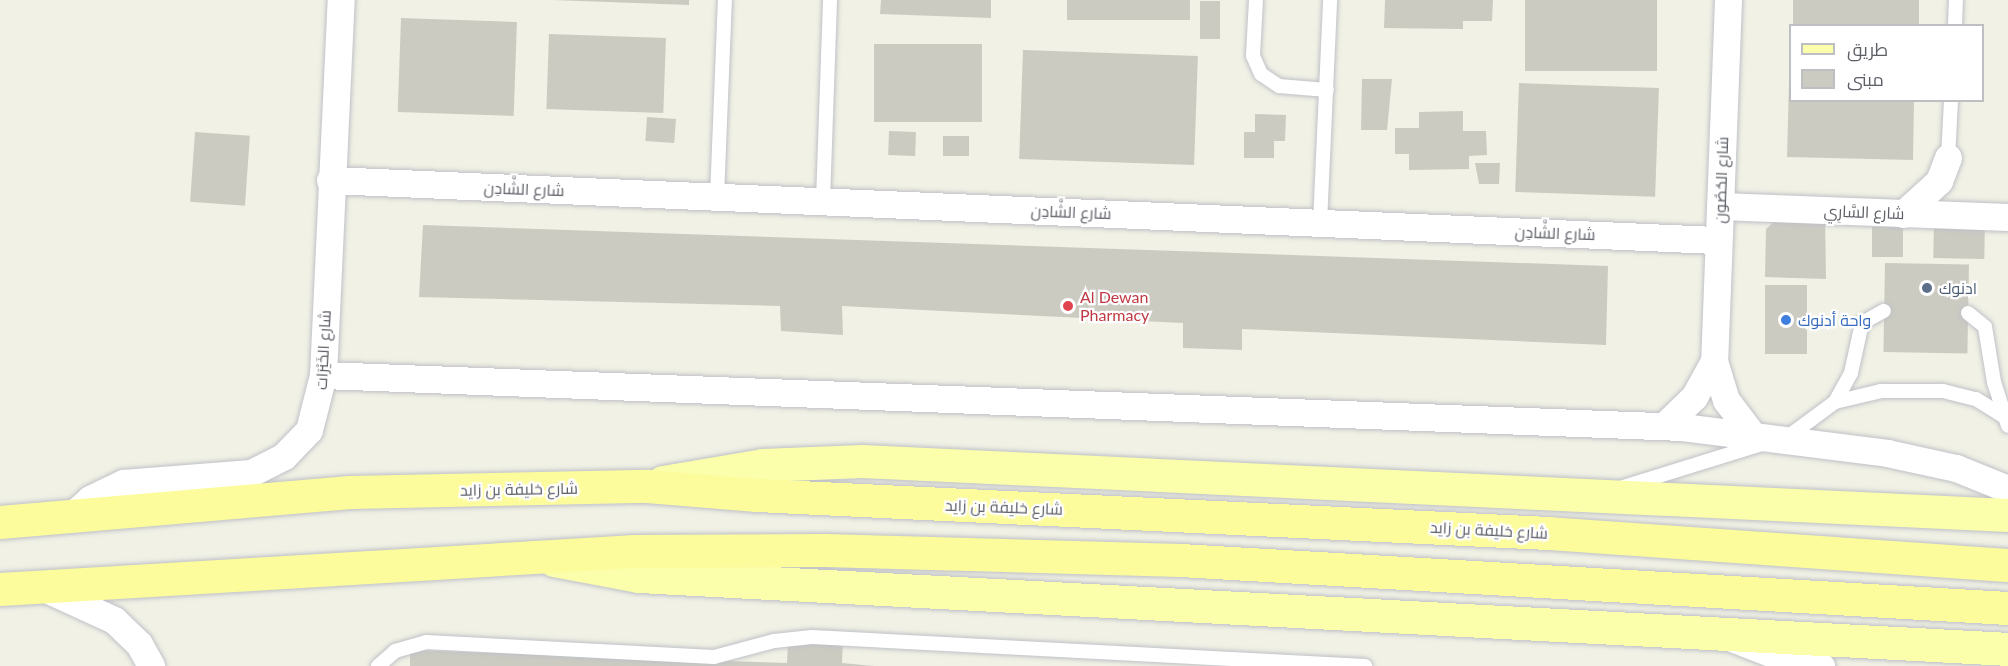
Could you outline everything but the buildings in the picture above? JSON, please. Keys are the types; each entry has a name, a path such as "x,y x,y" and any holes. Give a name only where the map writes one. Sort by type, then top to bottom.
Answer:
{"highway":[{"name":"شارع خليفة بن زايد","path":"0,522 69,518 350,492 647,486 757,495 1548,533 2008,565"},
{"path":"0,589 537,556 749,549 1180,560 2008,608"}],"main road":[{"path":"647,486 762,465 862,460 2008,514"},
{"path":"537,556 639,576 1727,636 1952,657 2008,650"}],"street":[{"name":"شارع الخَيْرَات","path":"69,518 90,499 123,483 232,477 268,466 309,430 323,375 330,180 341,0"},
{"name":"شارع الحُصُون","path":"1728,0 1714,360 1726,400 1751,433"},
{"path":"1903,214 1939,181 1948,158"},
{"path":"1948,158 1955,190 1999,214"},
{"name":"شارع الشَّادِن","path":"330,180 1718,240"},
{"name":"شارع السَّارِي","path":"1720,207 1903,214 1999,214"},
{"name":"شارع الحُصُون","path":"1664,426 1694,397 1714,360"},
{"path":"323,375 1664,426 1788,437 1956,468 2008,489"},
{"path":"33,586 78,600 114,620 140,644 151,666"},
{"path":"1727,636 1783,658 1821,666"}],"lane":[{"path":"717,197 725,0"},
{"path":"823,201 830,0"},
{"path":"1256,0 1253,57 1261,74 1279,86 1327,90"},
{"path":"1320,223 1330,0"},
{"path":"1955,24 1956,0"},
{"path":"1948,158 1951,102"},
{"path":"1835,402 1851,373 1862,323 1884,310"},
{"path":"1968,313 1985,327 2006,421"},
{"path":"1601,495 1788,437 1835,402 1881,391 1942,391 1976,399 2006,421"},
{"path":"378,666 395,651 426,642 714,657 812,637 1365,666"}],"place":[{"name":"ادنوك","path":"1927,288"},
{"name":"Al Dewan Pharmacy","path":"1068,306"},
{"name":"واحة أدنوك","path":"1786,320"}]}
